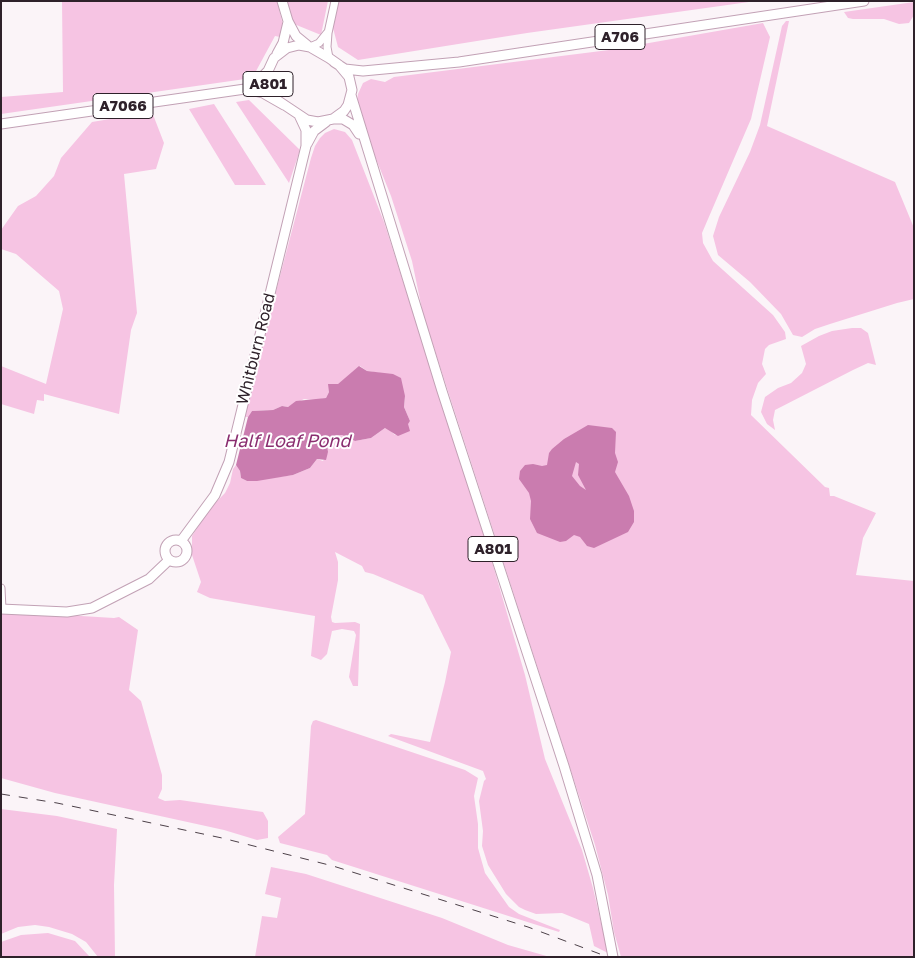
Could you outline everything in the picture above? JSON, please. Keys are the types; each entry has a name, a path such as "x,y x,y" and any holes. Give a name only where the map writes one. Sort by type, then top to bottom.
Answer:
{"main road":[{"name":"A801","path":"282,1 288,21 296,36 331,60 349,78 351,93 366,147 597,875 613,955"},
{"name":"A706","path":"331,60 345,69 363,72 459,62 864,1"},
{"name":"A801","path":"288,21 283,43 268,71 269,88 274,98 307,120 318,122 343,119 353,124 366,147"},
{"name":"A801","path":"274,58 287,48 309,46"},
{"path":"332,119 344,111 351,93 362,76 375,70"},
{"name":"A7066","path":"245,89 259,80 268,71"},
{"name":"A7066","path":"1,124 245,89 263,93 284,106"},
{"name":"Whitburn Road","path":"181,541 215,494 229,462 306,146 306,130 298,115"},
{"name":"Whitburn Road","path":"306,146 314,131 332,119"},
{"path":"172,540 181,541 187,551 185,559 178,562 169,560 164,553 165,547 172,540"},
{"path":"2,609 67,612 92,608 149,579 169,560"}],"street":[{"path":"331,60 327,47 335,1"},
{"path":"309,46 319,43 328,33"},
{"path":"1,588 2,609"}],"shaded area":[{"path":"62,1 277,1 283,25 280,37 275,36 255,73 245,79 1,114 1,97 63,92"},
{"path":"287,1 328,1 321,35 294,24"},
{"path":"339,1 756,1 527,33 358,60 338,47 333,28"},
{"path":"914,2 914,15 909,23 899,24 884,19 853,19 848,18 844,12"},
{"path":"786,21 789,21 767,126 895,182 914,228 914,299 815,329 802,337 793,335 781,314 750,282 718,255 713,236 719,217 750,152 760,125 782,26"},
{"path":"763,23 770,37 751,119 702,233 703,243 713,261 773,315 785,332 786,339 769,345 765,349 762,364 766,374 758,383 752,400 751,415 825,487 829,488 830,496 876,513 863,538 856,575 914,581 914,957 621,957 595,845 423,314 412,261 357,102 363,83 371,79 385,82 394,77 609,50"},
{"path":"249,100 300,150 289,183 236,102"},
{"path":"214,104 266,185 235,185 189,109"},
{"path":"152,112 164,143 156,169 124,174 137,313 131,330 119,414 44,394 44,401 37,400 34,414 1,404 1,366 46,384 63,309 59,291 16,254 1,249 1,230 18,206 36,196 54,176 61,158 92,122"},
{"path":"334,129 345,132 352,140 384,222 483,531 525,675 545,759 582,850 608,953 594,946 589,924 562,913 536,914 519,907 506,894 488,865 482,846 483,831 479,801 486,779 483,771 388,736 391,734 430,742 445,682 451,652 423,595 365,572 362,566 335,552 338,562 338,580 331,617 332,622 355,622 360,624 358,686 353,686 349,677 356,635 354,631 342,629 332,631 327,654 321,660 311,656 315,616 210,598 197,592 201,582 192,555 192,536 210,508 225,493 236,465 240,471 241,478 247,481 293,475 310,468 317,459 323,461 328,452 327,444 329,439 334,436 342,435 355,441 371,438 385,428 395,435 410,421 404,407 405,396 380,373 367,371 360,366 329,392 326,398 316,400 304,399 288,407 282,406 273,410 252,411 248,417 243,417 311,158 320,138 325,133"},
{"path":"861,328 868,333 876,365 868,363 775,410 773,420 775,430 767,424 761,412 765,397 778,388 791,383 802,373 806,364 801,346 832,331"},
{"path":"1,614 119,617 138,630 129,690 141,701 162,775 162,789 158,798 165,801 180,800 263,812 268,821 268,838 257,840 224,830 55,793 1,778"},
{"path":"316,720 465,770 478,778 474,796 478,824 478,848 485,873 509,907 519,914 560,930 559,932 332,860 327,855 280,843 278,837 305,814 311,726 313,721"},
{"path":"1,809 57,816 117,829 114,885 115,957 98,957 86,942 72,934 49,927 35,925 18,927 1,934"},
{"path":"271,867 306,874 442,918 508,945 550,957 255,957 262,916 277,918 281,898 265,894"},
{"path":"48,933 75,941 90,957 1,957 1,942 21,935"}],"water":[{"name":"Half Loaf Pond","path":"359,366 367,371 393,374 401,378 405,396 404,407 410,421 408,424 410,431 398,436 385,428 371,438 355,441 342,435 334,436 329,439 327,444 326,460 317,459 310,468 293,475 257,481 247,481 241,478 240,471 236,465 248,417 252,411 273,410 282,406 288,407 296,401 326,398 329,392 328,384 338,384"},
{"path":"588,425 612,428 616,432 615,453 618,462 615,472 629,496 634,511 634,522 628,532 594,548 587,546 580,537 574,535 566,541 560,542 537,533 530,519 531,501 529,493 519,479 520,471 525,465 547,465 549,453 564,439","holes":["576,462 579,464 578,475 586,490 572,476"]}],"railway":[{"path":"1,794 57,803 222,838 333,866 528,927 608,957"}]}
